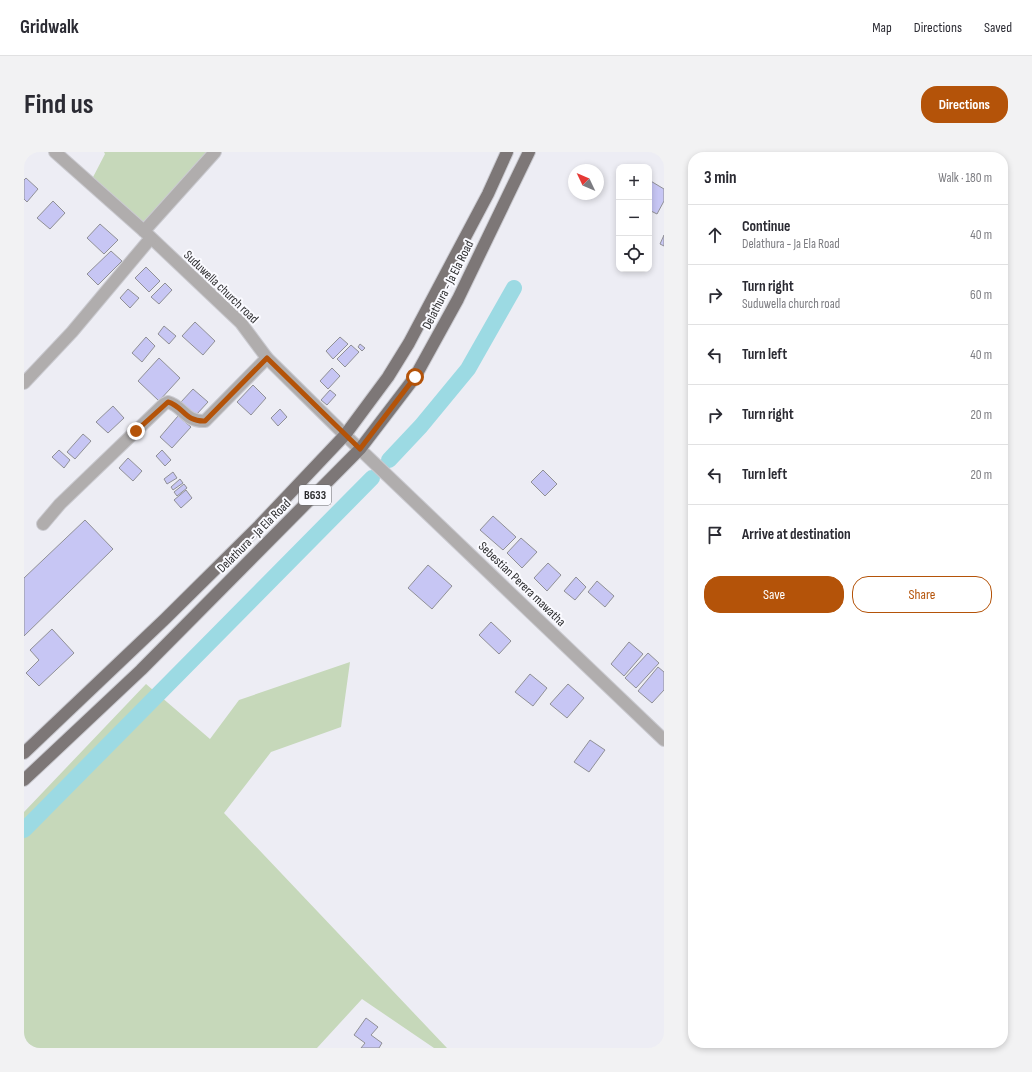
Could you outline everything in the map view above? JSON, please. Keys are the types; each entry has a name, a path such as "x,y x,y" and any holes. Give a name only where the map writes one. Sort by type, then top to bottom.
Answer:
{"main road":[{"name":"Delathura - Ja Ela Road","path":"24,754 253,532 345,435 388,376 409,343 488,194 507,152"},
{"name":"Delathura - Ja Ela Road","path":"24,780 141,670 360,449 415,377 458,300 529,152"}],"street":[{"name":"Suduwella church road","path":"55,152 241,323 267,358 360,449"},
{"path":"24,383 72,332 147,235 215,152"},
{"path":"43,524 60,504 164,404 168,402 172,403 184,415 196,421 205,421 267,358"},
{"name":"Sebestian Perera mawatha","path":"360,449 664,740"}],"green space":[{"path":"104,152 209,152 152,215 140,224 91,181 105,154"},
{"path":"350,662 341,727 271,752 224,813 447,1048 434,1048 362,999 317,1048 24,1048 24,812 146,684 210,739 239,700"}],"building":[{"path":"26,178 38,189 27,202 24,199 24,180"},
{"path":"652,182 664,189 664,201 657,214 652,212"},
{"path":"53,201 65,213 50,229 37,218"},
{"path":"100,224 118,240 104,254 87,238"},
{"path":"664,235 664,246 660,244"},
{"path":"111,251 122,261 98,285 87,274"},
{"path":"146,267 160,281 149,292 135,278"},
{"path":"165,283 172,290 159,304 151,297"},
{"path":"128,289 139,298 130,308 120,298"},
{"path":"195,322 215,341 203,355 182,336"},
{"path":"164,326 176,336 169,344 158,334"},
{"path":"146,337 155,346 142,362 132,353"},
{"path":"340,337 348,344 333,359 326,351"},
{"path":"360,344 365,348 362,351 358,347"},
{"path":"351,345 359,352 345,367 337,359"},
{"path":"159,358 180,378 159,401 138,381"},
{"path":"332,368 340,376 328,389 320,381"},
{"path":"253,385 266,398 251,415 237,402"},
{"path":"193,389 208,402 196,415 181,402"},
{"path":"330,390 336,395 327,405 321,400"},
{"path":"113,406 124,418 108,433 96,422"},
{"path":"280,409 287,417 278,426 271,418"},
{"path":"178,416 191,427 172,448 160,437"},
{"path":"83,434 91,441 75,459 67,452"},
{"path":"59,450 70,460 64,468 52,457"},
{"path":"162,450 171,460 165,466 156,456"},
{"path":"128,458 142,471 133,481 119,468"},
{"path":"543,470 557,484 545,496 531,482"},
{"path":"173,472 177,478 167,484 164,479"},
{"path":"180,479 183,483 173,490 171,487"},
{"path":"184,484 187,488 177,496 174,492"},
{"path":"186,490 192,498 181,508 174,500"},
{"path":"493,516 516,537 503,550 480,530"},
{"path":"85,520 113,549 24,636 24,578"},
{"path":"521,538 537,552 522,568 507,553"},
{"path":"548,563 561,575 547,591 534,578"},
{"path":"428,565 452,586 432,609 408,588"},
{"path":"576,577 586,587 575,600 564,591"},
{"path":"597,581 614,596 605,607 588,592"},
{"path":"491,622 511,641 499,654 479,635"},
{"path":"52,629 74,653 39,686 26,673 39,660 30,650"},
{"path":"629,642 643,654 624,676 611,664"},
{"path":"648,653 659,663 636,688 625,678"},
{"path":"658,667 664,672 664,690 652,703 638,691"},
{"path":"530,674 547,688 533,706 515,692"},
{"path":"568,684 584,698 567,718 550,704"},
{"path":"590,740 605,750 589,772 574,762"},
{"path":"366,1018 378,1027 371,1035 382,1043 379,1048 361,1048 365,1043 354,1035"}],"waterway":[{"path":"389,460 421,426 468,369 514,288"},
{"path":"24,830 372,478"}],"route":[{"path":"136,431 164,404 168,402 172,403 184,415 196,421 205,421 267,358 360,449 415,377"}]}
